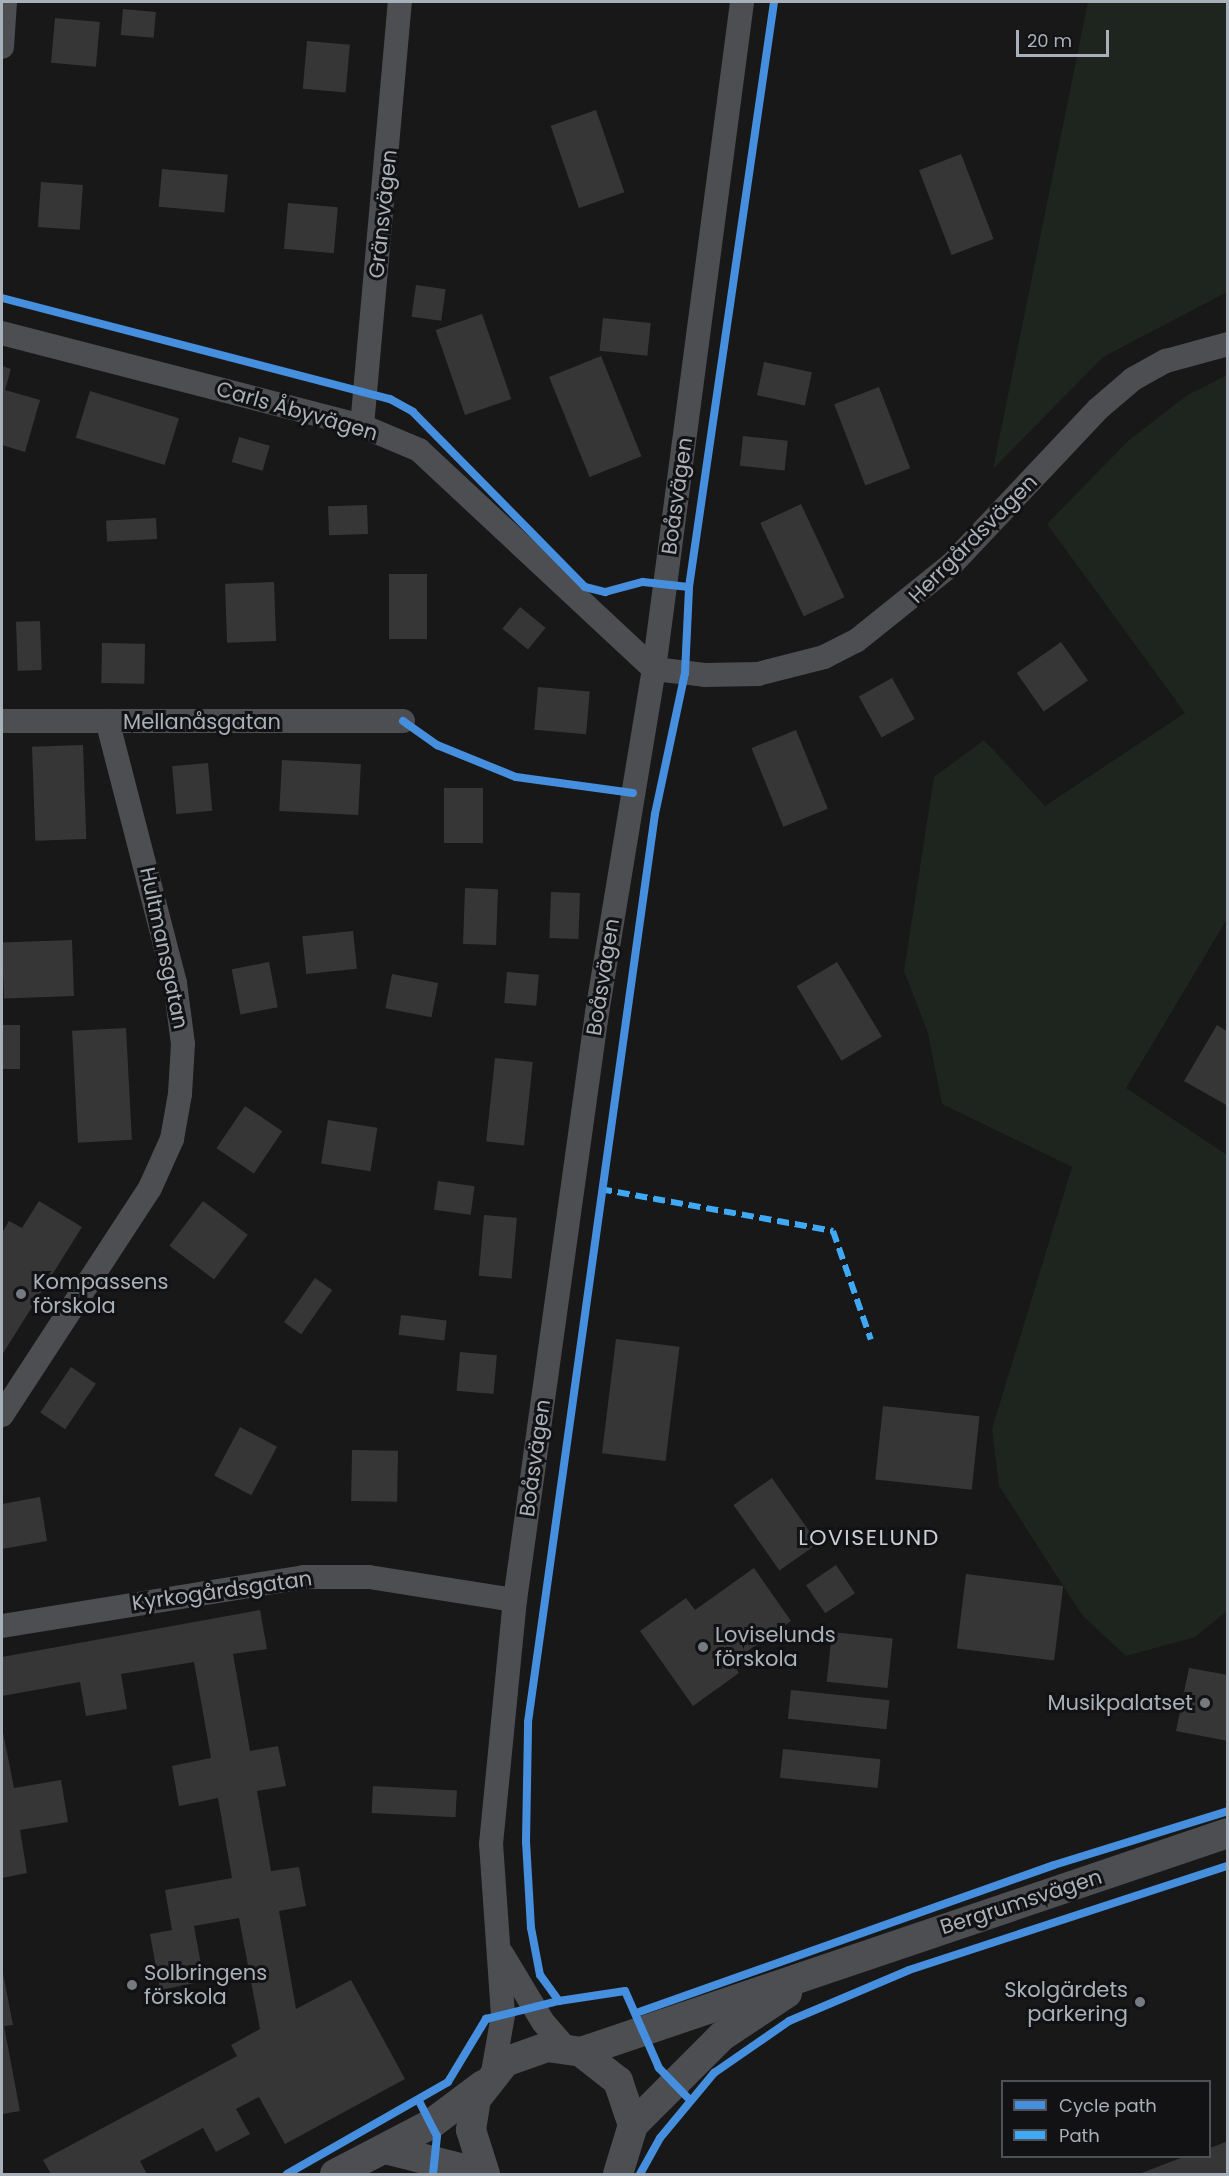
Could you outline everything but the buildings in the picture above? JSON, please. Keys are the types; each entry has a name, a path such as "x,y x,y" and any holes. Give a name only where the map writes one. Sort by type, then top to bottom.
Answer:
{"street":[{"path":"2,47 5,2"},
{"name":"Gränsvägen","path":"362,426 400,2"},
{"name":"Boåsvägen","path":"488,2079 503,2015 502,1954 491,1844 514,1600 597,1013 654,669 742,2"},
{"name":"Carls Åbyvägen","path":"2,333 362,426 419,450 654,669"},
{"name":"Herrgårdsvägen","path":"654,669 758,674 824,657 856,641 951,565 1098,409 1134,380 1166,361 1227,344"},
{"name":"Mellanåsgatan","path":"2,721 108,723 404,721"},
{"name":"Hultmansgatan","path":"2,1415 150,1188 172,1138 180,1094 183,1044 175,983 108,723"},
{"name":"Kyrkogårdsgatan","path":"2,1626 303,1577 369,1577 514,1600"},
{"name":"Bergrumsvägen","path":"335,2175 371,2162 528,2050 573,2050 816,1974 1227,1833"},
{"name":"Boåsvägen","path":"502,1954 573,2050"},
{"name":"Bergrumsvägen","path":"633,2126 722,2036 816,1974"},
{"path":"573,2050 618,2081 633,2126 618,2175"},
{"path":"371,2162 485,2175 471,2130 488,2079"}],"shaded area":[{"path":"1088,2 1227,2 1227,292 1103,357 993,469"},
{"path":"1227,375 1227,919 1126,1088 1227,1155 1227,1611 1195,1637 1126,1656 1082,1615 999,1486 992,1429 1072,1167 942,1104 928,1033 904,971 934,777 984,740 1045,806 1185,713 1047,524 1128,441 1186,396"}],"marked path":[{"path":"600,1189 833,1231 871,1340"}],"cycle path":[{"path":"690,2100 659,2068 625,1991 559,2001 540,1975 531,1928 526,1842 528,1722 655,814 685,673 689,587 774,2"},
{"path":"2,298 390,399 413,412 585,587 605,592 643,582 689,587"},
{"path":"403,721 437,745 516,777 633,793"},
{"path":"639,2012 1054,1865 1228,1811"},
{"path":"640,2174 660,2138 714,2073 789,2021 909,1970 1228,1866"},
{"path":"287,2174 448,2082 486,2019 559,2001"},
{"path":"419,2101 437,2136 433,2174"}],"place":[{"name":"Kompassens förskola","path":"21,1294"},
{"name":"Loviselunds förskola","path":"703,1647"},
{"name":"Musikpalatset","path":"1205,1703"},
{"name":"Solbringens förskola","path":"132,1985"},
{"name":"Skolgärdets parkering","path":"1140,2002"}],"district":[{"name":"LOVISELUND","path":"869,1538"}]}
